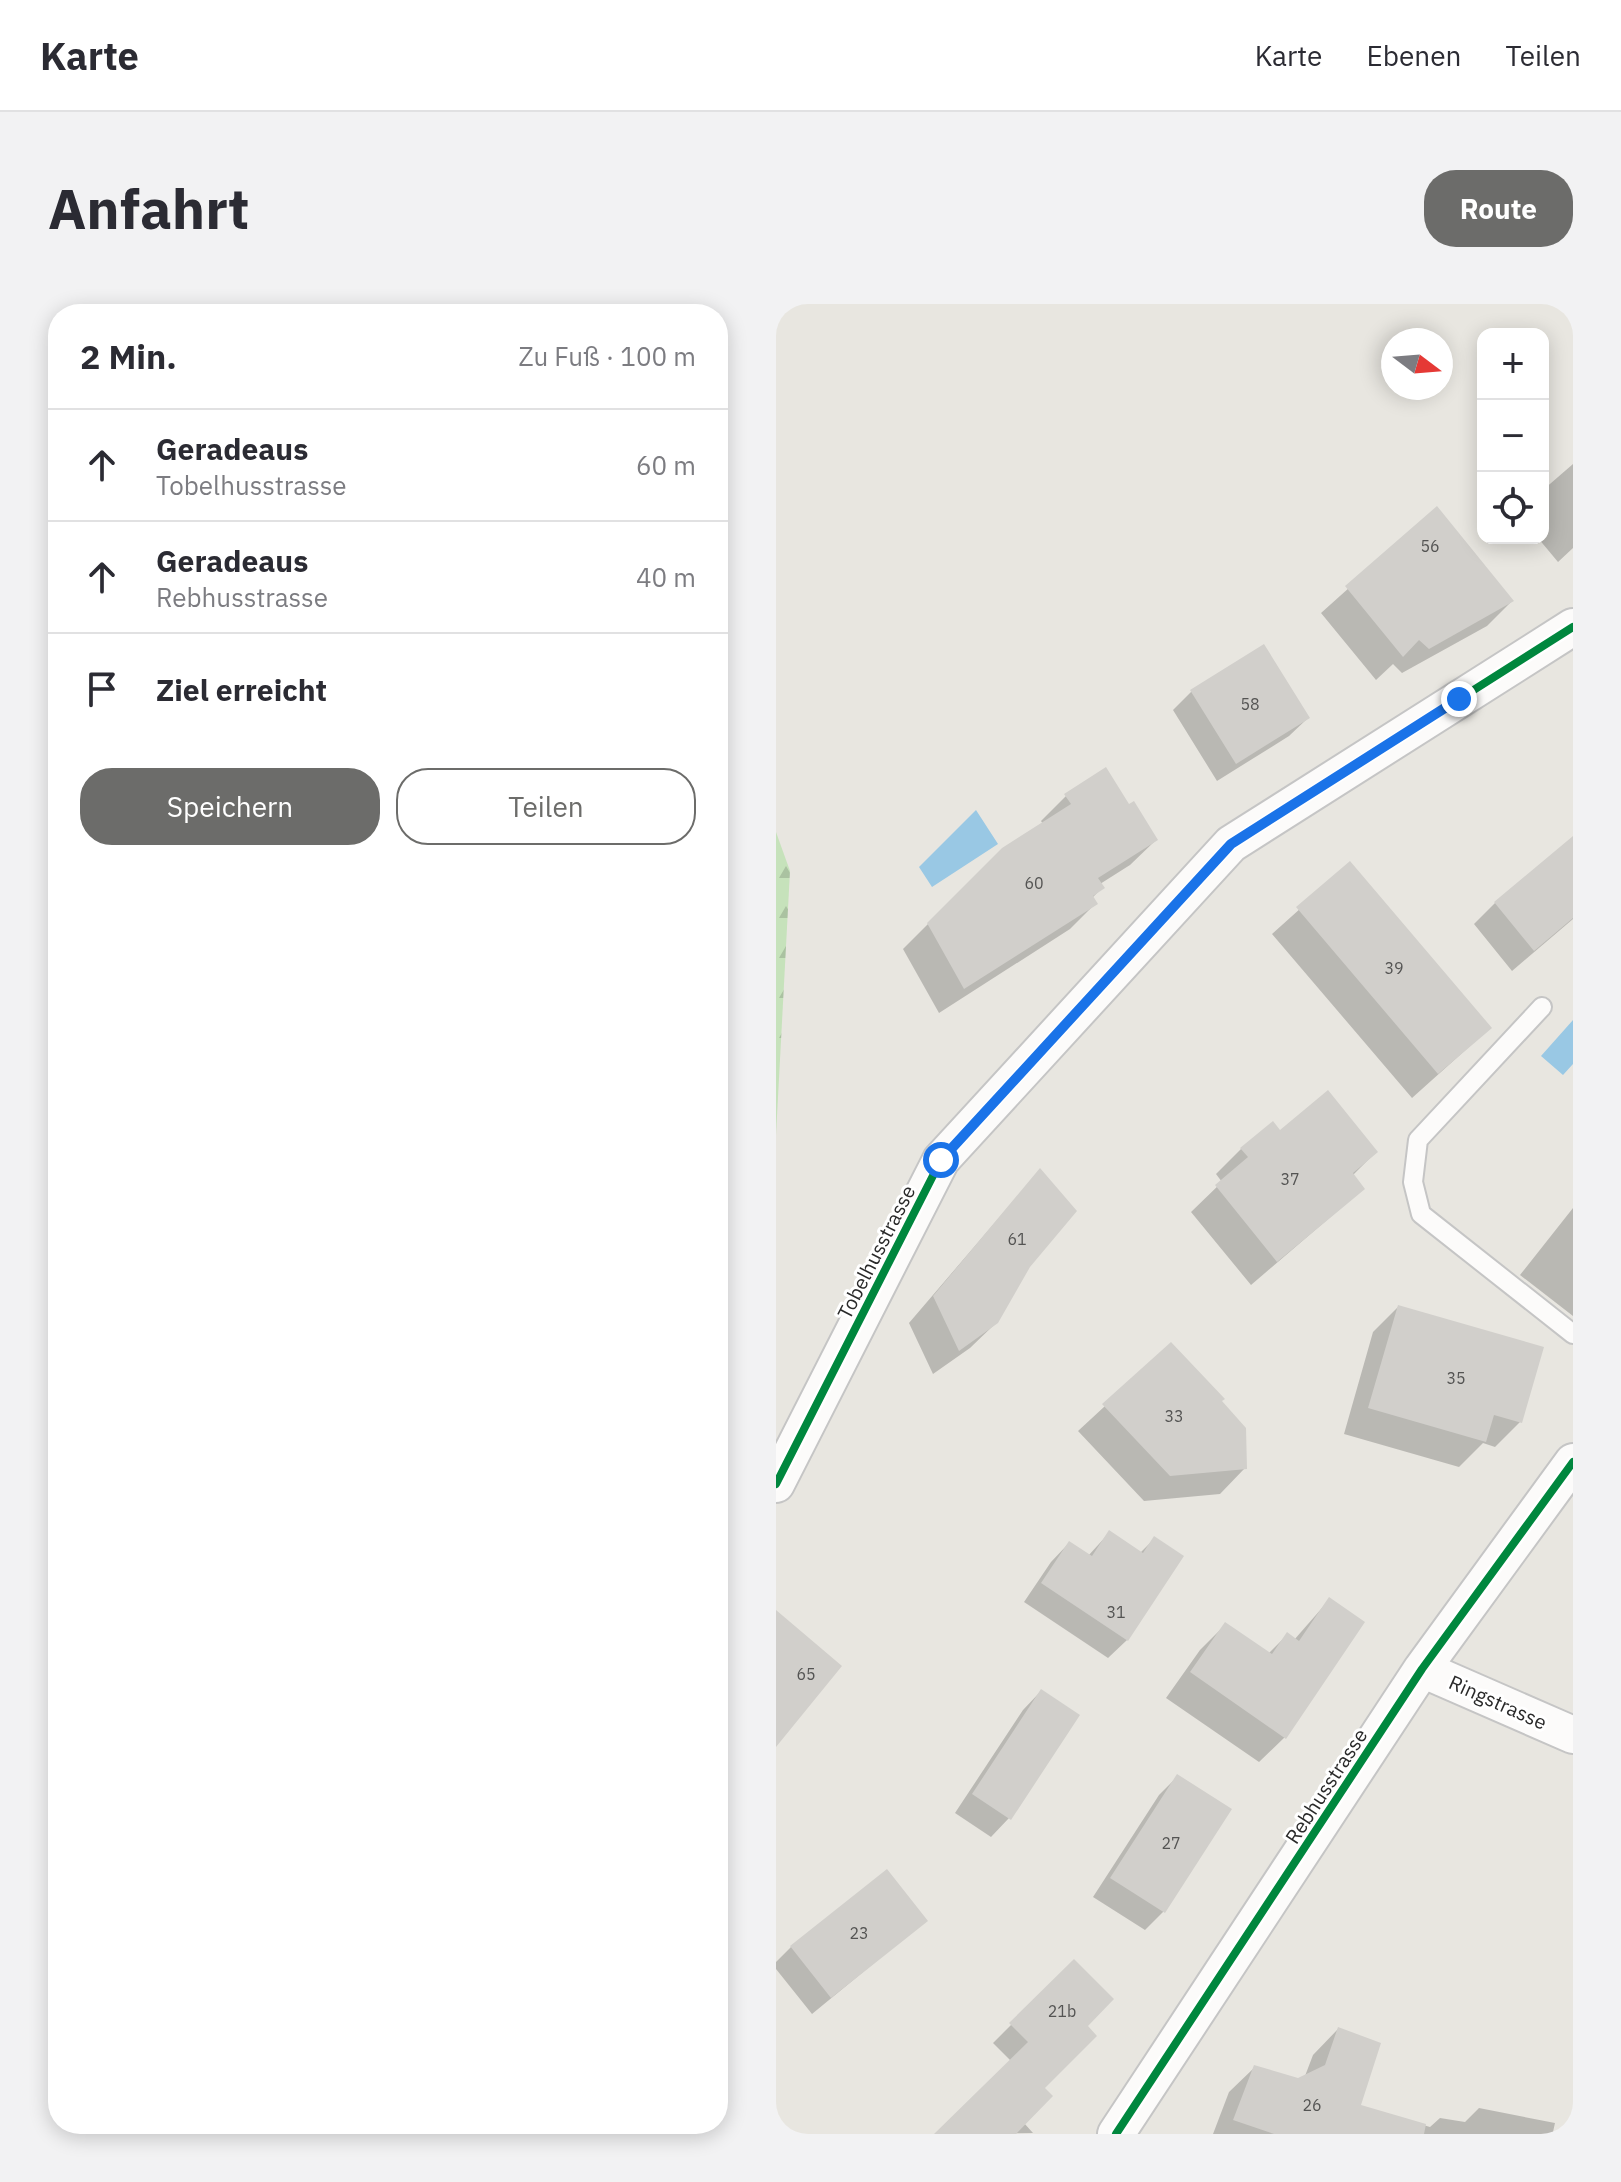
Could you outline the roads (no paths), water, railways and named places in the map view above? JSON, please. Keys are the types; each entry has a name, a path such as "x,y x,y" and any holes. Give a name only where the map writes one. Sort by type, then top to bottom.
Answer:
{"street":[{"name":"Tobelhusstrasse","path":"776,1484 941,1160 1231,844 1573,627"},
{"name":"Rebhusstrasse","path":"1116,2134 1422,1669 1573,1462"},
{"name":"Ringstrasse","path":"1422,1669 1573,1735"}],"lane":[{"path":"1542,1007 1418,1140 1413,1182 1421,1214 1573,1334"}],"water":[{"path":"976,810 998,844 932,887 919,867"},
{"path":"1573,1020 1573,1064 1563,1075 1541,1056"}]}
